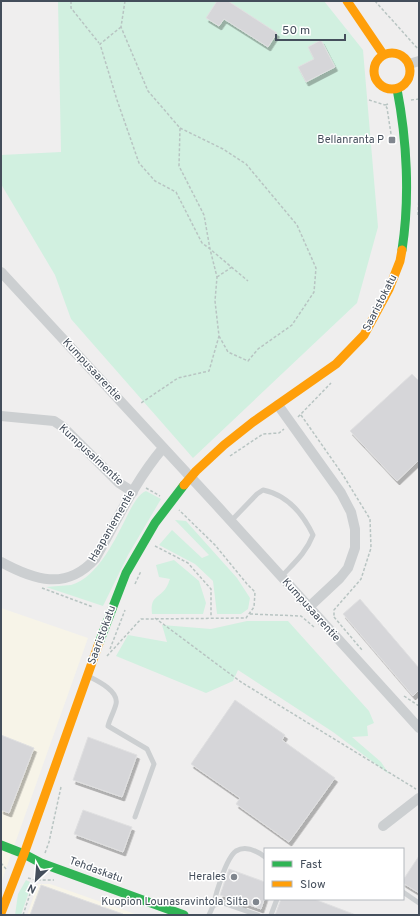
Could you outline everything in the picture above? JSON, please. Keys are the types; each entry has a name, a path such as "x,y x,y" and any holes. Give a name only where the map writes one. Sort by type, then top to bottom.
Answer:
{"main road":[{"path":"348,1 383,54"},
{"path":"383,54 398,54 409,64 410,72 408,78 404,85 397,89 386,89 376,80 374,67 377,60 383,54"},
{"name":"Saaristokatu","path":"1,914 24,854 107,620 126,573 155,523 196,471 224,445 336,364 364,335 389,289 400,261 405,229 406,152 397,89"},
{"name":"Tehdaskatu","path":"1,846 24,854 40,863 184,915"}],"street":[{"path":"409,64 419,61"},
{"name":"Kumpusaarentie","path":"1,272 183,468 419,727"},
{"path":"278,405 341,493 351,512 355,529 355,548 348,568 340,578 309,607"},
{"name":"Kumpusalmentie","path":"1,416 54,421 63,427 119,483 135,488"},
{"name":"Haapaniementie","path":"1,562 29,575 50,580 67,578 87,568 95,559 152,460 163,448"},
{"path":"383,826 419,798"}],"lane":[{"path":"231,522 257,494 263,490 274,492 287,500 298,512 308,524 313,535 308,547 281,577"},
{"path":"87,675 111,691 115,697 116,703 108,726 147,749 154,764 135,817"},
{"path":"210,915 228,862 236,851 243,848 252,849 264,856"},
{"path":"404,893 419,903"},
{"path":"271,915 277,900"},
{"path":"213,906 220,902 258,915"}],"path":[{"path":"71,1 71,8 100,44 117,100 139,163 155,181 176,192 202,243 248,281"},
{"path":"124,1 121,27 148,91 180,128 223,149 246,164 297,224 316,268 314,292 292,325 258,349 248,361 228,352 219,336"},
{"path":"375,1 419,50"},
{"path":"100,44 121,27"},
{"path":"369,100 385,105"},
{"path":"141,403 178,378 209,371 219,336 215,301 217,277 204,215 179,166 180,128"},
{"path":"217,277 232,267"},
{"path":"135,488 158,494 163,498"},
{"path":"107,656 141,618 246,618 254,607 255,592 246,584 216,545 174,506"},
{"path":"155,545 188,564 211,589 211,617"},
{"path":"155,618 241,682 419,791"},
{"path":"402,694 419,706"},
{"path":"1,863 4,868"},
{"path":"24,915 35,880"}],"shaded area":[{"path":"1,608 88,638 1,883"},
{"path":"38,884 50,884 138,915 27,915"}],"green space":[{"path":"58,1 324,1 363,50 378,227 357,303 193,458 71,319 55,275 1,184 1,155 61,152"},
{"path":"146,491 161,499 128,555 103,606 46,587 71,585 81,581 90,574 106,555 136,500 143,492"},
{"path":"175,520 186,521 237,578 250,598 248,609 241,614 217,614 213,581 195,564 159,545 172,530 202,558 209,555"},
{"path":"174,560 199,581 206,603 203,614 152,614 153,601 163,592 170,579 159,577 156,565"},
{"path":"247,621 288,621 369,711 374,723 367,726 368,736 352,737 381,762 389,774 333,732 238,670 233,681 206,693 116,656 128,635 167,642 162,625 211,629"},
{"path":"26,880 32,883 21,915 15,915 18,894"}],"building":[{"path":"217,1 228,1 277,33 268,47 224,19 219,26 206,18"},
{"path":"321,40 335,67 306,82 298,67 314,59 308,47"},
{"path":"412,374 419,381 419,460 397,481 350,431"},
{"path":"360,599 419,668 419,690 413,696 343,614"},
{"path":"235,700 285,735 282,740 335,778 289,842 236,804 240,798 191,764"},
{"path":"1,735 34,748 9,813 1,810"},
{"path":"88,737 137,755 122,797 73,780"},
{"path":"83,810 132,827 123,852 74,834"},
{"path":"419,856 419,893 404,884 404,878"},
{"path":"229,869 264,882 264,900 261,909 244,903 243,906 235,903 236,900 220,895"},
{"path":"41,885 123,914 123,915 30,915"},
{"path":"281,900 317,900 356,915 275,915"}],"traffic: fast":[{"path":"397,89 403,128 407,190 402,250"},
{"path":"99,643 126,573 155,523 184,485"},
{"path":"1,845 24,854 41,863 184,915"}],"traffic: slow":[{"path":"347,1 383,54"},
{"path":"396,53 405,58 409,64 410,71 409,78 405,84 396,89 388,89 379,84 375,78 374,67 379,58 385,54 396,53"},
{"path":"184,485 196,471 224,445 253,422 336,364 364,335 389,289 400,261 402,250"},
{"path":"1,913 24,854 99,643"}],"place":[{"name":"Bellanranta P","path":"392,140"},
{"name":"Herales","path":"234,877"},
{"name":"Kuopion Lounasravintola Silta","path":"256,902"}]}
